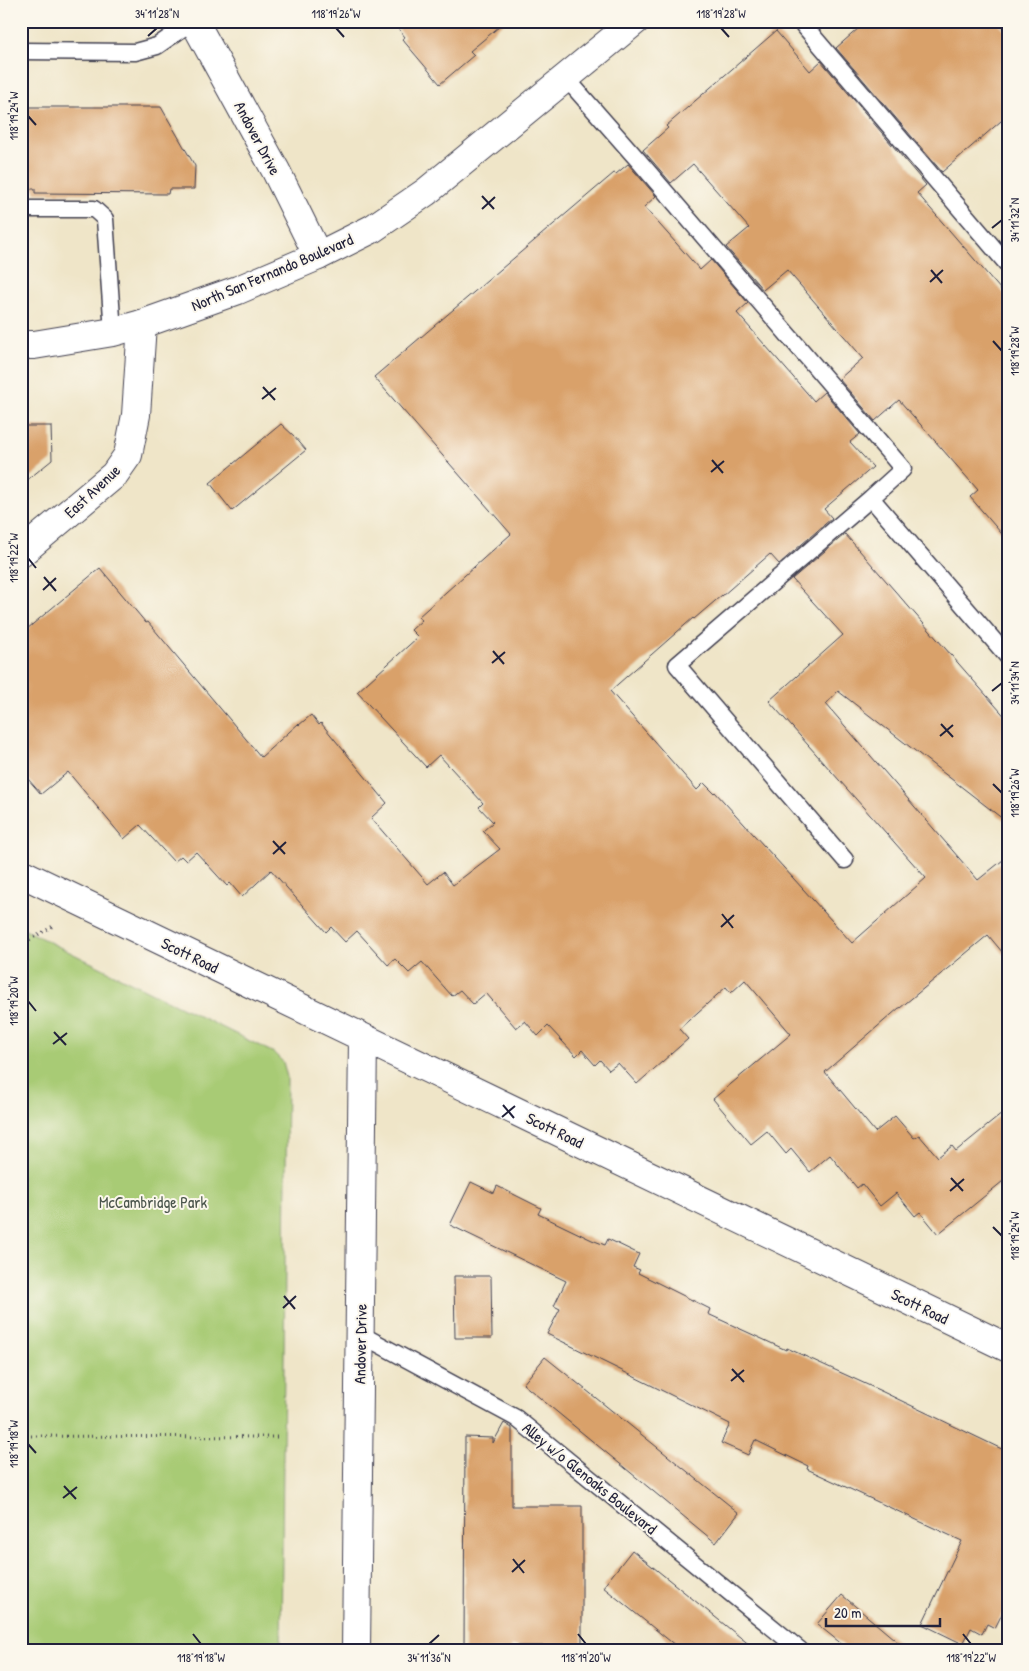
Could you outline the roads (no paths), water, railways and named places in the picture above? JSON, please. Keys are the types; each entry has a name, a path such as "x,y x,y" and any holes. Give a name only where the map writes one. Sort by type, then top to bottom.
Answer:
{"street":[{"name":"Andover Drive","path":"193,21 276,171 318,256"},
{"name":"North San Fernando Boulevard","path":"21,345 34,345 113,332 142,324 238,290 318,256 372,229 426,192 634,21"},
{"name":"East Avenue","path":"21,553 114,475 128,455 136,415 142,324"},
{"name":"Scott Road","path":"21,873 1008,1348"},
{"name":"Andover Drive","path":"356,1650 363,1038"}],"lane":[{"path":"21,51 135,52 157,46 193,21"},
{"path":"800,21 1008,265"},
{"path":"566,78 903,469 677,665 845,860"},
{"path":"21,209 94,210 105,220 113,332"},
{"path":"871,498 1008,657"},
{"name":"Alley w/o Glenoaks Boulevard","path":"360,1334 516,1418 800,1650"}],"park label":[{"name":"McCambridge Park","path":"153,1202"}]}
